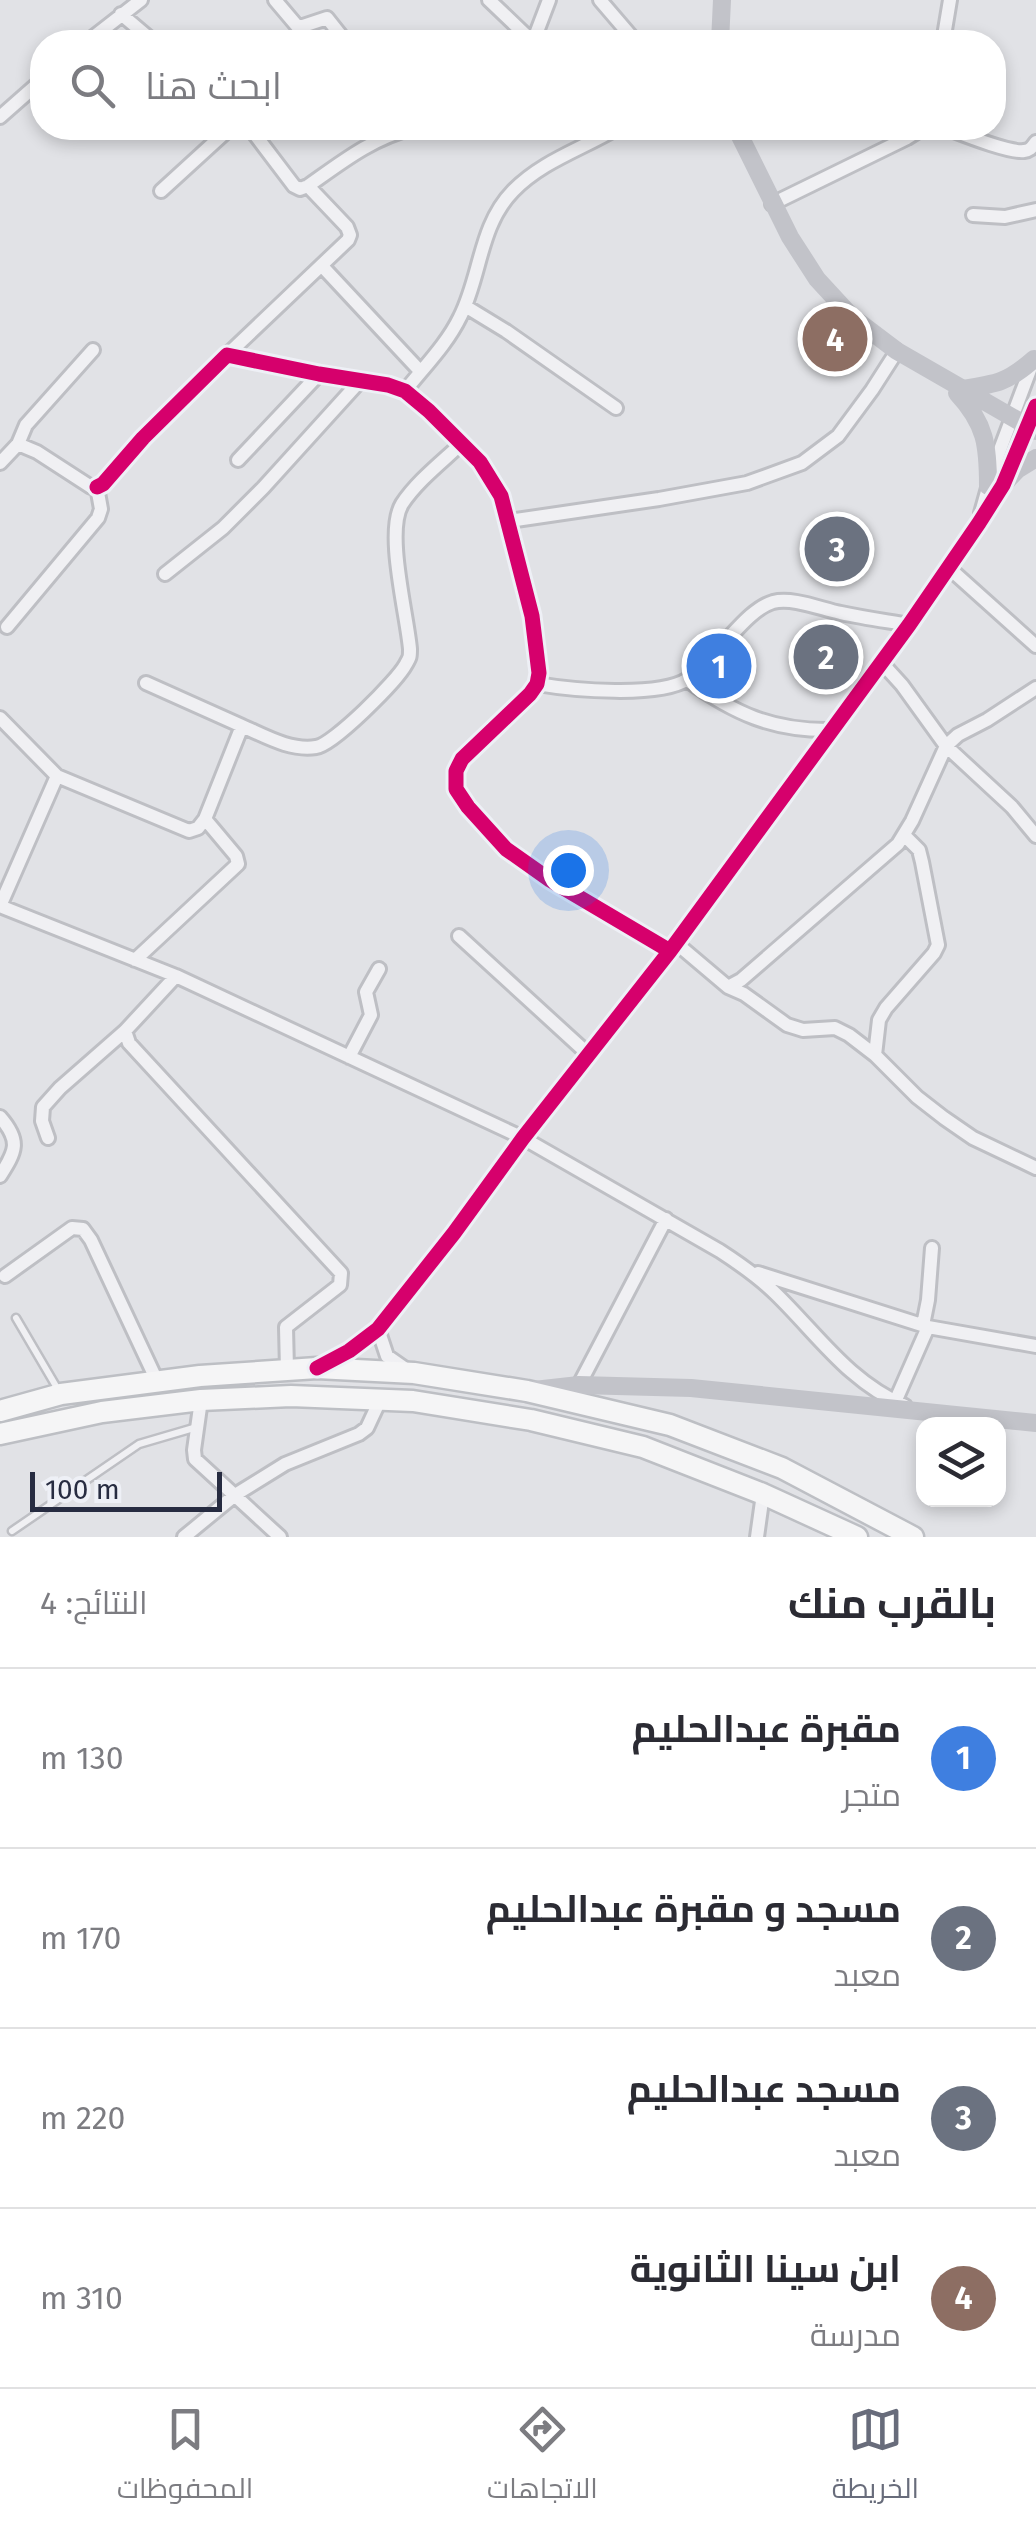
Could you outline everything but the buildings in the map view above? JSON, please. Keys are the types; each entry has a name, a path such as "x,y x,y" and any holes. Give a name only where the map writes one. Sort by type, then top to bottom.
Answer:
{"main road":[{"path":"0,1411 61,1394 200,1376 317,1368 414,1374 527,1391 670,1425 782,1468 913,1537"},
{"path":"0,1434 102,1412 202,1400 291,1396 414,1400 532,1420 643,1447 857,1537"}],"street":[{"path":"102,30 142,0"},
{"path":"274,0 297,26 328,18 337,30"},
{"path":"489,0 520,30"},
{"path":"538,30 549,0"},
{"path":"600,0 626,30"},
{"path":"721,30 722,0"},
{"path":"945,30 950,0"},
{"path":"122,14 140,30"},
{"path":"0,117 30,91"},
{"path":"161,192 217,140"},
{"path":"259,140 297,189 308,186 375,140"},
{"path":"405,390 450,333 465,306 494,218 510,193 532,174 593,140"},
{"path":"742,140 772,204 817,279 852,317 896,351 1025,425"},
{"path":"772,204 904,140"},
{"path":"982,140 1024,152 1036,142"},
{"path":"18,444 91,486 104,484 143,438 348,240 347,227 308,186"},
{"path":"973,215 1004,216 1036,210"},
{"path":"322,266 420,372"},
{"path":"465,306 506,330 616,408"},
{"path":"0,464 18,444 26,426 94,350"},
{"path":"509,521 747,482 802,462 838,436 896,351"},
{"path":"227,355 405,390 462,443 492,478 509,521 532,616 540,672 530,694 462,759 456,771 456,789 506,849 550,880 673,947 796,1029 834,1028 849,1035 944,1118 973,1138 1036,1168"},
{"path":"962,389 1002,382 1035,357"},
{"path":"1025,425 1020,390 1035,357"},
{"path":"238,460 319,374"},
{"path":"943,378 970,407 986,438 995,486"},
{"path":"165,574 223,528 360,381"},
{"path":"317,1368 378,1329 673,947 979,524 1036,406"},
{"path":"146,683 286,745 322,746 337,736 402,670 410,656 395,523 411,493 462,443"},
{"path":"995,486 1036,458"},
{"path":"7,627 98,518 101,509 97,487"},
{"path":"948,568 1036,646"},
{"path":"537,684 656,690 686,680 734,632 773,602 909,625"},
{"path":"882,663 946,746 1012,807 1036,836"},
{"path":"686,680 743,715 805,731 830,730"},
{"path":"728,987 741,980 905,836 946,746 958,734 1036,688"},
{"path":"0,718 57,776 189,830 198,828 205,819 242,726"},
{"path":"57,776 0,906 176,976 523,1138 750,1270 860,1381 904,1406"},
{"path":"134,960 238,864 236,856 205,819"},
{"path":"875,1055 879,1020 938,945 922,862 918,850 905,836"},
{"path":"459,936 588,1054"},
{"path":"349,1057 371,1016 366,992 380,969"},
{"path":"48,1138 42,1121 43,1108 125,1031 176,976"},
{"path":"125,1031 128,1043 340,1273 340,1285 286,1327 287,1370"},
{"path":"0,1117 15,1146 0,1176"},
{"path":"579,1386 666,1220"},
{"path":"5,1276 72,1228 83,1229 157,1381"},
{"path":"904,1406 926,1326 932,1248"},
{"path":"750,1270 926,1326 1036,1346"},
{"path":"378,1329 386,1356 414,1374"},
{"path":"527,1391 579,1386 690,1388 904,1406 1036,1423"},
{"path":"184,1537 235,1495 285,1464 359,1434 367,1428 381,1398"},
{"path":"202,1400 196,1459 280,1537"},
{"path":"757,1537 762,1494"}],"lane":[{"path":"16,1318 61,1394"},
{"path":"12,1531 138,1444 198,1427"}],"cycle path":[{"path":"97,487 227,355 405,391 480,462 501,496 532,616 537,684 462,759 456,771 456,789 506,849 550,880 670,951"},
{"path":"317,1368 378,1329 670,951 979,523 1003,485 1036,406"}],"place":[{"name":"ابن سينا الثانوية","path":"835,339"},
{"name":"مسجد عبدالحليم","path":"837,549"},
{"name":"مسجد و مقبرة عبدالحليم","path":"826,657"},
{"name":"مقبرة عبدالحليم","path":"719,666"}]}
